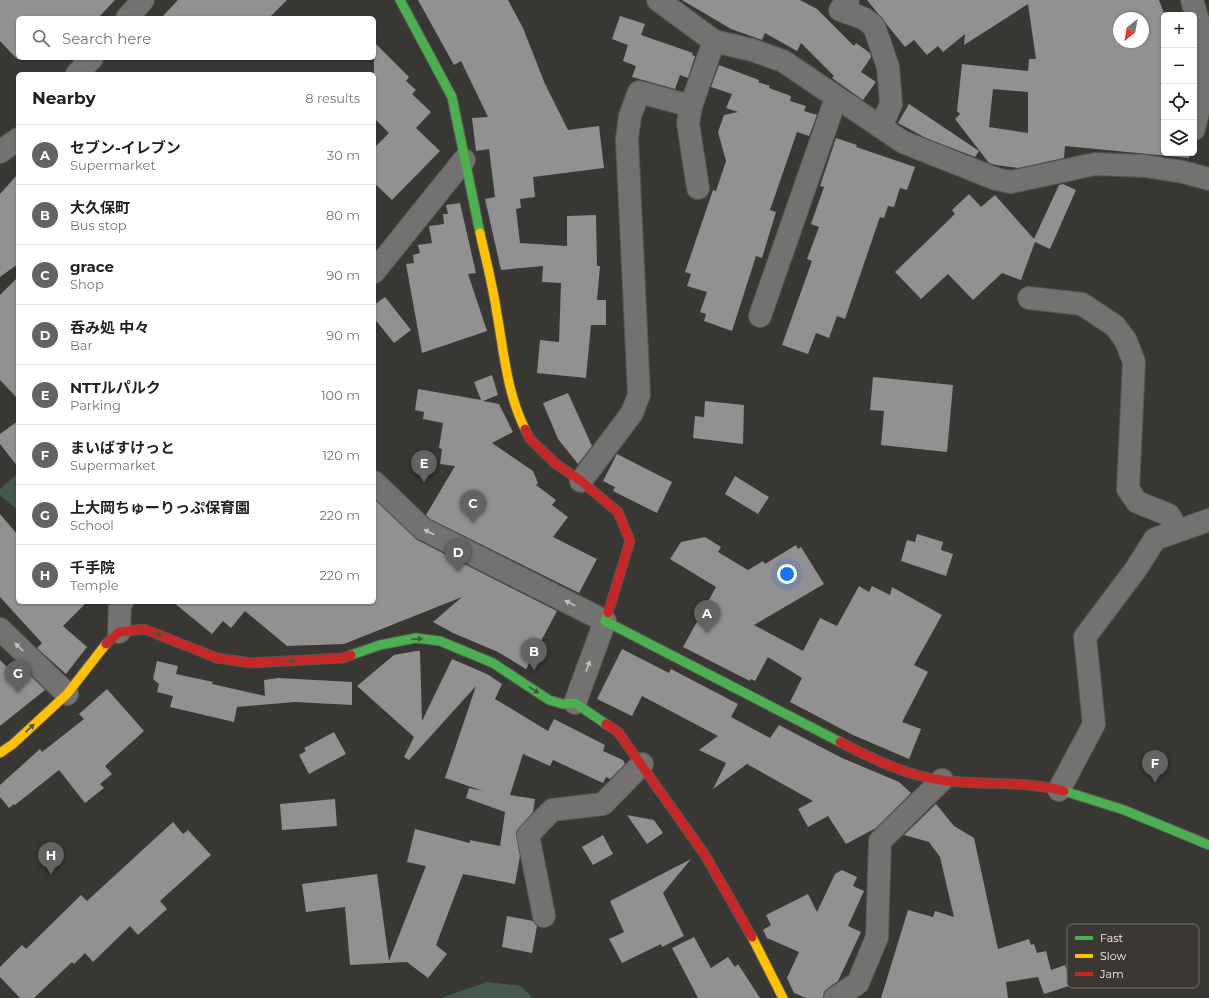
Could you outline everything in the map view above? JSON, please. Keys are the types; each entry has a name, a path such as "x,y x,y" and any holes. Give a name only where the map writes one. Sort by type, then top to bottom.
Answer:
{"street":[{"path":"129,16 143,0"},
{"path":"400,0 452,97 497,312 509,386 515,409 530,439 556,464 581,481 618,512 630,542 605,621 575,703"},
{"path":"658,0 714,41 752,50 783,61 808,76 836,98 903,142 996,179 1011,182 1095,164 1145,166 1186,162 1209,179"},
{"path":"848,0 840,10 863,18 874,26 888,67 891,104 881,127"},
{"path":"1192,0 1201,30 1208,70 1196,120"},
{"path":"698,188 688,124 691,106 714,41"},
{"path":"79,72 90,60"},
{"path":"581,481 632,413 639,395 638,347 628,170 627,139 630,116 639,92 691,106"},
{"path":"760,316 836,98"},
{"path":"0,152 16,140"},
{"path":"376,270 464,160"},
{"path":"1029,298 1082,304 1115,326 1126,342 1134,362 1128,489 1137,502 1169,515 1176,530"},
{"path":"376,484 423,529 857,750 926,777 942,780 1035,784 1059,790 1137,816 1209,844"},
{"path":"1059,790 1094,724 1085,637 1136,569 1155,538 1209,520"},
{"path":"119,632 121,604"},
{"path":"0,629 67,694"},
{"path":"0,753 13,744 67,694 105,645 119,632 144,629 217,658 251,663 343,658 380,645 416,638 440,641 493,664 549,700 563,704 575,703 618,732 642,764 709,862 751,934 783,998"},
{"path":"544,916 528,835 552,810 602,804 642,764"},
{"path":"835,998 858,982 878,937 880,841 942,780"}],"green space":[{"path":"16,475 16,508 0,495 0,489"},
{"path":"487,982 521,986 533,998 441,998"}],"building":[{"path":"0,0 115,0 100,16 16,16 16,58 0,41"},
{"path":"178,0 287,0 271,16 163,16"},
{"path":"418,0 508,0 523,28 545,84 568,130 599,126 604,168 533,177 535,197 520,199 521,208 516,209 520,243 567,246 567,216 596,215 597,266 600,266 597,300 606,300 606,325 591,325 586,378 537,373 540,340 559,342 561,283 542,282 543,266 501,270 485,199 495,197 489,149 476,151 472,118 488,117 461,61 454,65"},
{"path":"682,0 800,0 817,9 854,46 856,43 870,53 871,57 861,72 876,82 863,100 832,78 834,76 801,43 797,51 765,33 762,40 731,29"},
{"path":"867,0 1159,0 1164,12 1161,12 1161,155 1065,146 1064,158 1018,168 989,163 955,119 960,114 957,111 962,64 1028,71 1029,59 1036,59 1028,4 964,45 965,34 943,52 938,46 927,55 914,40 905,47","holes":["993,89 1028,92 1028,133 989,127"]},
{"path":"620,16 645,24 641,35 693,53 692,55 695,56 688,78 680,75 675,89 632,77 636,66 623,61 628,45 612,39"},
{"path":"376,44 409,77 406,81 416,90 412,94 431,112 416,128 440,151 392,200 376,185 376,146 389,133 376,120 376,72 374,72"},
{"path":"719,65 759,80 758,82 770,86 769,88 791,96 790,101 806,106 804,111 817,115 809,136 797,132 770,210 776,212 762,258 756,256 732,331 704,321 706,314 700,312 707,292 687,286 691,274 685,272 713,190 716,191 726,161 718,132 724,115 738,112 726,108 732,94 711,87"},
{"path":"909,104 979,151 975,157 926,138 898,123"},
{"path":"836,138 857,145 856,147 915,167 907,190 900,188 894,207 888,206 884,218 880,217 845,319 837,316 829,338 816,333 808,354 782,345 812,261 807,259 819,227 811,224 824,187 820,186"},
{"path":"1168,156 1189,156 1189,158"},
{"path":"16,176 16,265 0,277 0,194"},
{"path":"1063,184 1076,190 1050,249 1035,242 1021,280 1002,273 973,300 948,274 921,299 895,272 955,214 952,210 969,194 981,207 995,195 1034,239 1059,185"},
{"path":"460,203 476,273 468,274 487,331 422,353 406,264 414,263 413,255 420,253 418,245 432,243 429,226 444,224 443,214 448,214 446,205"},
{"path":"16,279 16,397 0,380 0,295"},
{"path":"385,297 411,330 394,343 376,320 376,304"},
{"path":"492,375 498,395 483,401 499,404 513,432 492,443 533,471 538,483 536,485 556,500 552,505 568,517 553,537 597,559 579,593 430,519 426,515 455,466 440,464 442,449 439,448 443,423 423,419 424,412 415,410 418,389 481,400 474,382"},
{"path":"873,377 953,385 947,452 881,445 884,411 870,410"},
{"path":"568,393 592,446 578,464 558,439 543,403"},
{"path":"705,401 744,405 743,444 693,438 695,416 704,417"},
{"path":"16,422 16,464 0,444 0,434"},
{"path":"617,454 672,482 657,513 613,491 615,487 603,481"},
{"path":"735,476 769,497 758,514 725,494"},
{"path":"376,501 417,540 557,611 526,669 498,652 453,633 433,622 462,597 344,644 287,646 245,611 231,628 223,621 212,634 175,604 376,604"},
{"path":"0,514 16,533 16,604 85,604 63,626 87,647 66,674 37,648 42,643 0,597"},
{"path":"917,534 943,542 941,550 953,554 946,576 901,561 907,540 915,542"},
{"path":"705,537 721,547 718,552 748,570 763,561 765,564 796,545 798,549 801,547 824,584 754,625 803,651 820,618 837,626 859,586 869,592 872,586 890,595 892,587 942,615 914,665 928,672 902,722 921,729 909,759 853,735 790,702 802,678 768,657 755,681 751,679 750,681 683,647 716,587 670,559 681,542"},
{"path":"622,649 669,673 671,669 738,704 731,717 770,738 779,725 842,758 899,782 911,793 876,828 846,844 828,816 808,827 798,809 813,801 747,764 713,789 726,763 699,750 718,736 642,696 632,716 597,699"},
{"path":"420,651 422,721 452,659 487,674 502,684 495,699 548,731 554,719 605,745 603,751 623,760 625,764 610,779 606,777 603,783 553,760 550,766 523,754 510,795 535,799 533,812 516,832 520,856 515,884 463,874 436,945 447,954 428,978 407,962 350,965 345,907 306,912 302,884 377,874 389,961 426,866 407,862 415,829 470,843 470,840 500,846 505,812 466,798 469,788 483,791 445,778 476,686 409,760 404,757 414,737 357,686 394,655"},
{"path":"0,660 10,670 18,663 45,690 0,726"},
{"path":"157,661 178,666 176,674 265,696 264,680 278,678 352,682 352,705 295,702 237,707 234,722 170,707 173,696 157,692 159,684 153,679"},
{"path":"107,689 144,731 105,766 112,774 100,784 104,788 85,803 59,770 15,805 14,804 9,808 0,797 0,785 40,749 42,752 84,719 79,714"},
{"path":"334,732 346,754 309,774 299,755 306,751 304,748"},
{"path":"335,799 337,826 282,830 280,804"},
{"path":"936,804 954,826 974,838 998,949 1029,939 1031,945 1034,944 1037,953 1046,951 1051,970 1065,965 1067,971 1067,987 1044,994 1038,977 1006,982 1008,998 881,998 908,910 933,917 935,911 954,917 940,857 929,842 904,835"},
{"path":"627,815 654,820 663,833 647,844"},
{"path":"173,822 183,834 188,830 211,855 160,901 167,909 138,935 130,926 93,962 85,953 74,964 72,962 34,998 20,998 0,977 0,967 22,945 26,949 81,895 87,901"},
{"path":"603,835 613,854 593,865 582,847"},
{"path":"691,859 663,893 684,936 662,947 661,944 622,963 609,939 624,932 610,901"},
{"path":"842,870 857,877 853,886 864,891 848,926 861,932 838,981 824,992 823,998 806,998 794,993 787,978 799,952 767,938 763,930 771,925 766,915 808,894 817,912 835,874"},
{"path":"507,916 533,921 537,926 532,953 502,947"},
{"path":"694,937 711,968 728,957 735,967 738,964 760,998 698,998 672,948"}],"traffic: fast":[{"path":"400,0 452,97 480,233"},
{"path":"608,613 605,621 840,742"},
{"path":"351,655 380,645 416,638 440,641 493,663 549,700 563,704 575,703 606,724"},
{"path":"1064,791 1124,810 1209,845"}],"traffic: slow":[{"path":"480,233 494,293 510,387 525,429"},
{"path":"0,753 13,744 67,694 106,644"},
{"path":"752,937 783,998"}],"traffic: jam":[{"path":"525,429 530,439 556,464 581,481 618,512 630,541 608,613"},
{"path":"106,644 119,632 144,629 217,658 251,663 343,658 351,655"},
{"path":"606,724 618,732 705,855 752,937"},
{"path":"840,742 888,765 927,778 971,783 1033,785 1064,791"}],"place":[{"name":"NTTルパルク","path":"424,483"},
{"name":"grace","path":"473,523"},
{"name":"呑み処 中々","path":"458,572"},
{"name":"セブン-イレブン","path":"707,633"},
{"name":"大久保町","path":"534,671"},
{"name":"上大岡ちゅーりっぷ保育園","path":"18,693"},
{"name":"まいばすけっと","path":"1155,783"},
{"name":"千手院","path":"51,875"}]}
